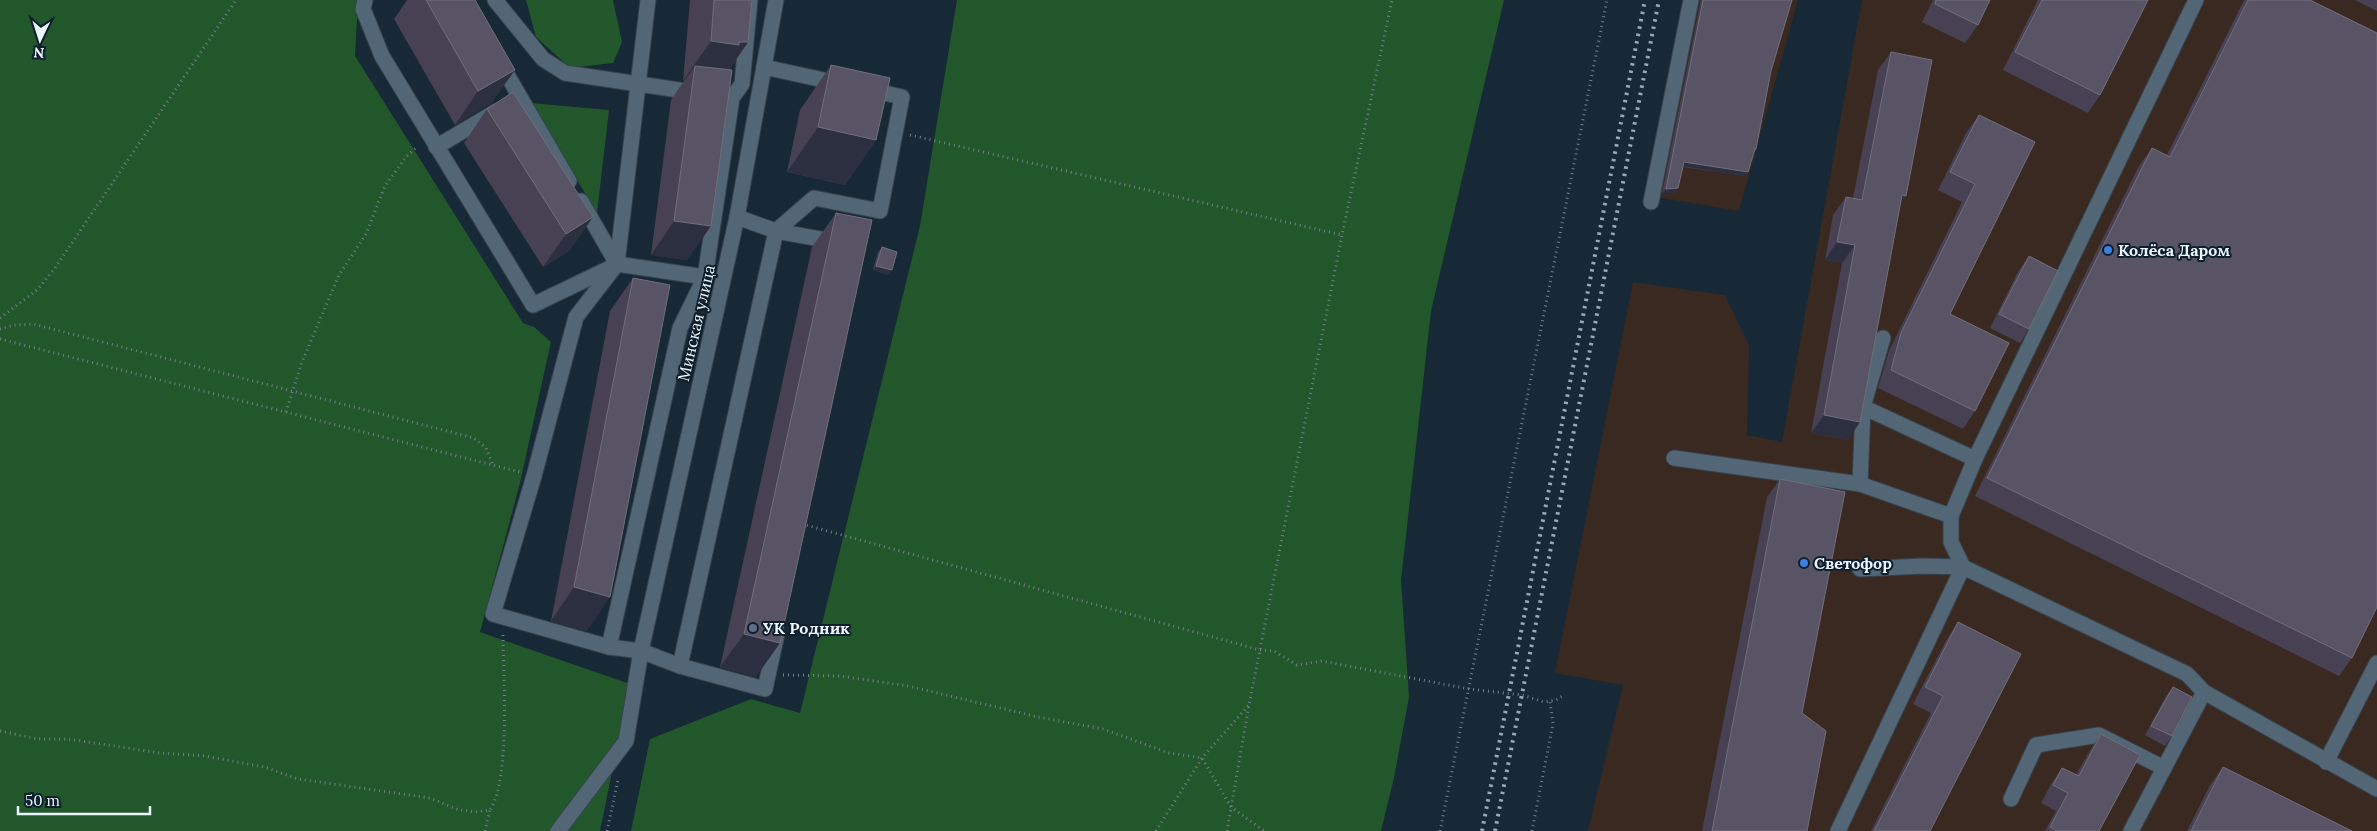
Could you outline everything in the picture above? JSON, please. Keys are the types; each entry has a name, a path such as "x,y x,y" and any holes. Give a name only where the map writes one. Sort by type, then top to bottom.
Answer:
{"street":[{"path":"365,0 364,9 382,56 533,305 617,264 705,277"},
{"path":"495,0 543,59 565,73 732,98"},
{"path":"648,0 617,264 576,318 534,476 493,614 610,647 641,651 680,666 765,689 780,618"},
{"path":"610,647 680,328 705,277 732,98 742,84 750,0"},
{"name":"Минская улица","path":"558,831 626,741 641,651 737,217 776,0"},
{"path":"1651,202 1691,0"},
{"path":"1963,566 1951,542 1951,516 1975,460 2196,0"},
{"path":"492,50 617,264"},
{"path":"680,666 776,231 814,198 880,211 902,96 764,67"},
{"path":"436,147 520,97"},
{"path":"737,217 776,231 853,244"},
{"path":"1860,484 1863,407 1883,338"},
{"path":"1863,407 1975,460"},
{"path":"1674,458 1860,484 1951,516"},
{"path":"1838,831 1963,566"},
{"path":"1860,569 1963,566 2187,674 2204,692 2377,789"},
{"path":"2326,762 2377,663"},
{"path":"2132,831 2204,692"},
{"path":"2010,799 2036,745 2099,735 2164,768"}],"path":[{"path":"0,318 37,290 55,268 236,0"},
{"path":"1226,831 1342,235 1392,0"},
{"path":"1440,831 1607,0"},
{"path":"895,132 1342,235"},
{"path":"286,412 302,362 339,275 366,234 385,186 416,146 436,147"},
{"path":"0,329 14,325 33,324 474,438 486,448 494,465"},
{"path":"0,339 534,476"},
{"path":"801,524 1260,650 1274,651 1297,665 1322,661 1469,690 1522,695 1544,702 1550,702 1564,695"},
{"path":"484,831 490,810 495,801 501,770 503,617"},
{"path":"768,675 840,676 908,686 1038,717 1103,729 1170,753 1202,758 1232,807 1264,831"},
{"path":"1532,831 1553,724 1550,702"},
{"path":"1156,831 1202,758 1249,705"},
{"path":"0,731 38,739 68,739 160,753 206,756 264,767 298,779 430,798 459,810 478,812 490,810"},
{"path":"607,831 618,777"}],"shaded area":[{"path":"1695,0 1798,0 1739,211 1656,197"},
{"path":"1862,0 2377,0 2377,831 1588,831 1623,685 1555,673 1633,282 1725,295 1749,346 1747,435 1782,442"}],"green space":[{"path":"0,0 358,0 355,56 523,323 534,327 551,342 520,483 480,632 630,684 600,831 0,831"},
{"path":"526,0 613,0 622,42 613,63 570,68 536,37"},
{"path":"957,0 1504,0 1431,311 1401,580 1409,697 1394,778 1381,831 631,831 650,739 751,699 800,713 920,226"},
{"path":"530,103 609,110 597,213"}],"building":[{"path":"426,0 475,0 515,70 478,91"},
{"path":"714,0 752,0 748,42 739,42 739,45 711,41"},
{"path":"1703,0 1792,0 1771,71 1756,149 1748,172 1684,162 1678,188 1666,189"},
{"path":"1936,0 1990,0 1978,25 1935,4"},
{"path":"2042,0 2148,0 2100,95 2015,52"},
{"path":"2248,0 2310,0 2377,33 2377,607 2352,658 1987,478 2152,148 2170,157"},
{"path":"1891,52 1932,60 1906,196 1902,195 1860,422 1824,415 1855,245 1837,242 1846,197 1862,200"},
{"path":"831,65 890,78 876,140 818,127"},
{"path":"695,66 732,70 711,226 674,221"},
{"path":"513,92 593,217 566,234 487,109"},
{"path":"1979,115 2035,142 1950,314 2009,343 1975,411 1891,370 1901,333 1975,184 1950,172"},
{"path":"836,213 872,220 780,643 744,634"},
{"path":"882,247 897,252 892,270 876,266"},
{"path":"2029,256 2058,271 2029,329 1999,314"},
{"path":"633,278 670,285 610,597 574,587"},
{"path":"1780,479 1845,492 1802,713 1826,731 1807,831 1712,831"},
{"path":"1958,622 2021,654 1930,831 1874,831 1943,696 1925,687"},
{"path":"2173,687 2192,697 2172,736 2151,726"},
{"path":"2101,734 2140,755 2099,831 2057,831 2050,827 2068,793 2053,785 2062,768 2079,776"},
{"path":"2223,767 2352,831 2191,831"}],"railway":[{"path":"1482,831 1645,0"},
{"path":"1495,831 1659,0"}],"place":[{"name":"Колёса Даром","path":"2108,250"},
{"name":"Светофор","path":"1804,563"},
{"name":"УК Родник","path":"753,628"}]}
